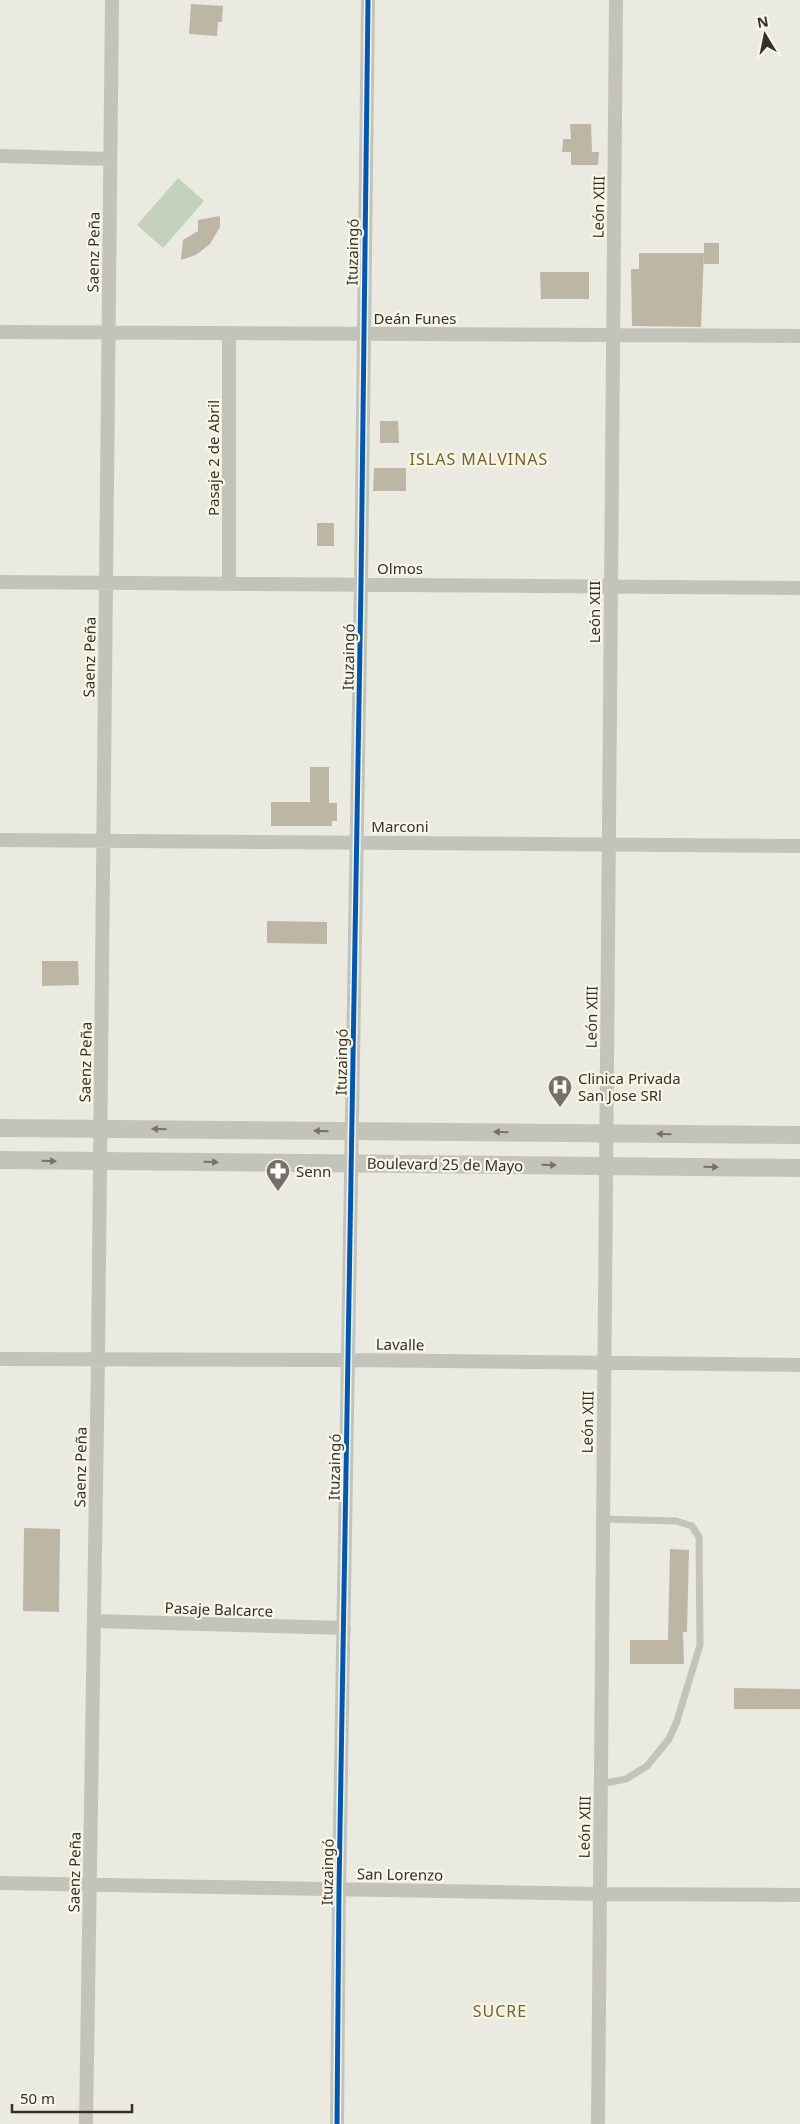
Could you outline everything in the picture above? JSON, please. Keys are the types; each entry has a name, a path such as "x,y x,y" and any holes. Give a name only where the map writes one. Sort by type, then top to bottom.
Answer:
{"street":[{"name":"Saenz Peña","path":"86,2124 98,1360 112,0"},
{"name":"Ituzaingó","path":"337,2124 339,1889 361,584 368,0"},
{"name":"León XIII","path":"598,2124 616,0"},
{"path":"0,156 110,159"},
{"name":"Deán Funes","path":"0,332 800,336"},
{"name":"Pasaje 2 de Abril","path":"229,333 229,584"},
{"name":"Olmos","path":"0,582 800,588"},
{"name":"Marconi","path":"0,840 800,846"},
{"path":"0,1128 800,1135"},
{"name":"Boulevard 25 de Mayo","path":"0,1160 800,1168"},
{"name":"Lavalle","path":"0,1359 348,1360 800,1365"},
{"name":"Pasaje Balcarce","path":"94,1621 344,1628"},
{"name":"San Lorenzo","path":"0,1883 600,1894 800,1895"}],"lane":[{"path":"600,1784 626,1779 647,1766 668,1738 677,1721 700,1646 699,1537 692,1526 676,1521 603,1519"}],"green space":[{"path":"178,178 204,201 163,248 137,225"}],"building":[{"path":"191,4 223,6 222,22 218,22 217,36 189,34"},
{"path":"570,124 591,124 592,152 599,152 598,165 571,165 571,152 562,152 563,139 571,139"},
{"path":"220,216 220,227 210,244 196,255 181,260 183,240 198,231 198,220"},
{"path":"704,243 719,243 719,264 704,264"},
{"path":"639,253 704,253 701,327 632,326 631,269 639,269"},
{"path":"540,272 589,272 589,299 541,299"},
{"path":"380,421 398,421 399,443 380,443"},
{"path":"374,468 406,468 406,491 373,491"},
{"path":"317,523 334,523 334,546 317,546"},
{"path":"310,767 329,767 329,803 337,803 337,821 332,821 332,826 271,826 271,802 310,802"},
{"path":"267,921 327,922 327,944 267,943"},
{"path":"42,961 78,961 79,985 42,986"},
{"path":"24,1528 60,1529 59,1612 23,1611"},
{"path":"670,1549 689,1550 687,1632 683,1632 684,1664 630,1664 630,1640 668,1640"},
{"path":"734,1688 800,1689 800,1709 734,1709"}],"cycle path":[{"path":"337,2124 339,1889 361,584 368,0"}],"place":[{"name":"Clinica Privada San Jose SRl","path":"560,1108"},
{"name":"Senn","path":"278,1192"}],"district":[{"name":"ISLAS MALVINAS","path":"479,459"},
{"name":"SUCRE","path":"500,2011"}]}
